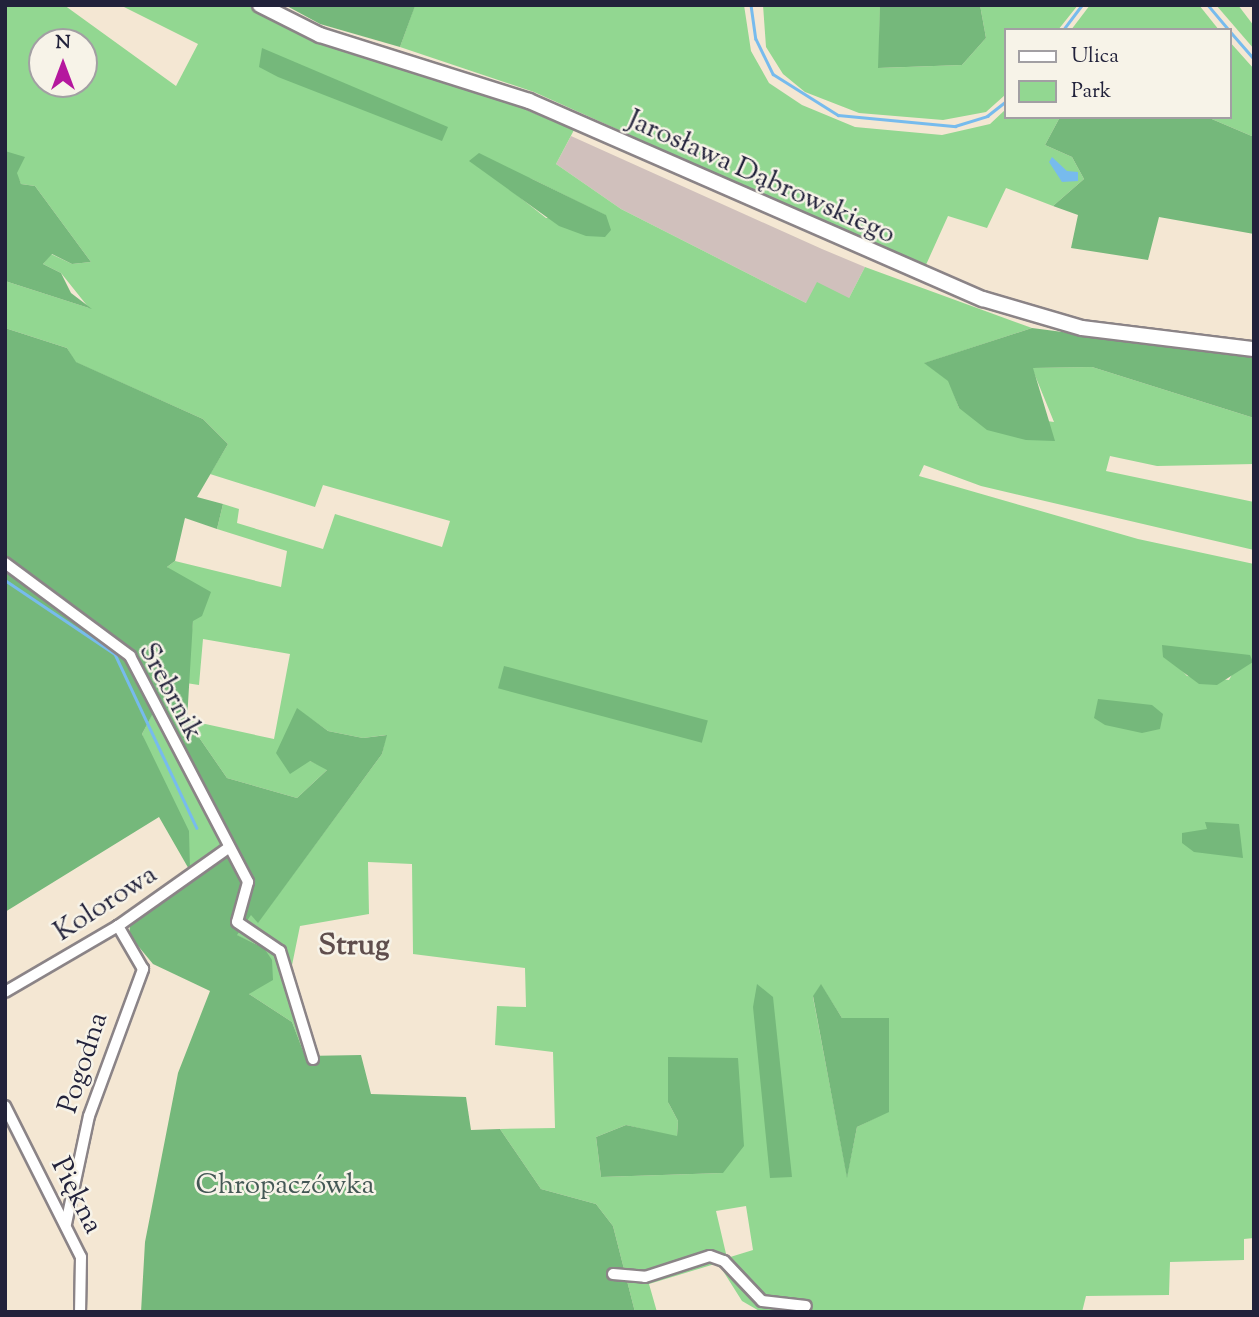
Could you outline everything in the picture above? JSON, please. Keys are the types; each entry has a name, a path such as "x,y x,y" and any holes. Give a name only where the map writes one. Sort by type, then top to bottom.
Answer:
{"street":[{"name":"Jarosława Dąbrowskiego","path":"260,5 320,35 529,101 983,299 1082,328 1254,349"},
{"name":"Srebrnik","path":"5,563 130,656 248,882 237,922 280,951 313,1059"},
{"name":"Kolorowa","path":"5,992 118,926 228,848"},
{"name":"Pogodna","path":"66,1224 92,1104 143,969 118,926"},
{"name":"Piękna","path":"5,1106 81,1257 80,1312"},
{"path":"612,1274 645,1277 710,1256 724,1261 762,1301 806,1306"}],"shaded area":[{"path":"571,136 865,267 849,298 806,303 621,209 556,164"}],"green space":[{"path":"5,5 64,5 96,28 28,28 28,98 98,98 98,30 176,86 198,44 120,5 247,5 347,53 486,93 574,130 556,164 621,209 806,303 817,282 849,298 865,267 1032,328 925,363 949,381 959,408 1054,422 1032,368 1092,367 1254,418 1254,464 1157,466 1110,456 1106,471 1254,502 1254,550 981,486 924,465 919,476 1138,539 1254,564 1254,1238 1244,1239 1244,1260 1170,1262 1169,1295 1086,1296 1082,1312 761,1312 742,1301 718,1263 649,1284 657,1312 635,1312 613,1226 596,1204 541,1189 500,1129 555,1128 553,1052 495,1045 497,1006 526,1007 525,968 413,954 412,864 368,862 369,914 300,926 290,975 318,1051 305,1056 292,1022 249,994 264,948 236,935 251,914 258,922 382,754 386,735 363,738 328,731 297,709 310,761 328,769 297,798 227,778 187,720 274,739 290,654 203,639 199,685 186,683 193,621 179,579 167,567 175,561 281,587 287,551 217,529 223,504 239,509 237,523 323,549 335,514 442,547 450,521 323,485 315,507 210,474 228,444 203,419 75,362 67,348 5,328 5,281 89,308 61,273 43,264 51,254 72,264 91,262 35,186 21,184 5,151","holes":["479,165 532,179 605,215 546,218","1175,663 1234,671 1229,680 1187,676","821,985 842,1018 889,1019 889,1111 857,1127 847,1176 813,997","668,1102 723,1173 601,1177 596,1137 626,1125 677,1137 678,1121","746,1206 753,1250 727,1258 716,1211"]},
{"path":"285,5 415,6 400,47 320,24"},
{"path":"415,5 744,5 751,51 769,83 802,105 855,127 942,135 990,124 1004,111 1004,119 1059,119 1045,145 1072,157 1084,179 1053,206 1006,188 987,228 948,216 925,267 534,92 400,47"},
{"path":"763,5 880,5 879,68 962,65 986,38 980,5 1078,5 1060,28 1004,28 1004,96 986,112 943,120 859,113 805,92 783,74 766,47"},
{"path":"880,5 980,5 986,38 962,65 878,68"},
{"path":"1090,5 1199,5 1217,28 1073,28"},
{"path":"1216,5 1238,5 1254,26 1254,49"},
{"path":"1231,43 1254,69 1254,137 1212,119 1231,119"},
{"path":"262,48 448,127 442,141 278,77 259,67"},
{"path":"1059,119 1212,119 1254,137 1254,234 1159,217 1148,260 1071,248 1078,215 1053,206 1084,179 1072,157 1045,145"},
{"path":"5,151 25,157 17,173 21,184 35,186 91,262 72,264 52,254 43,264 61,273 71,293 92,309 5,281"},
{"path":"479,153 606,215 611,230 605,237 586,236 559,226 469,161"},
{"name":"Chropaczówka","path":"5,328 67,348 76,362 203,419 228,444 197,497 223,504 217,529 185,518 175,561 167,567 211,592 202,616 193,621 187,720 227,778 297,798 327,770 310,761 290,774 276,753 297,708 328,731 363,738 387,735 382,754 258,923 251,915 237,935 264,948 272,960 273,980 249,994 292,1022 305,1056 361,1055 371,1094 466,1097 471,1130 500,1129 541,1189 596,1204 613,1226 635,1312 141,1312 145,1242 178,1073 210,991 153,964 129,935 130,926 234,848 159,702 142,734 189,831 190,871 159,817 5,912"},
{"path":"1032,328 1254,357 1254,418 1092,367 1033,368 1055,441 1026,440 987,430 959,408 948,381 924,363"},
{"path":"1162,645 1250,655 1253,662 1217,685 1199,684 1163,657"},
{"path":"504,666 708,721 702,743 498,688"},
{"path":"1098,699 1152,705 1163,714 1160,729 1142,733 1105,725 1094,718"},
{"path":"159,701 234,848 190,871 142,734"},
{"path":"1205,822 1239,824 1243,858 1194,852 1182,843 1182,833 1207,829"},
{"path":"757,984 773,997 792,1177 770,1178 753,1007"},
{"path":"821,984 842,1018 889,1018 889,1112 857,1127 847,1178 813,996"},
{"path":"668,1057 738,1058 744,1146 723,1173 601,1177 596,1137 626,1125 677,1136 678,1121 668,1102"}],"water":[{"path":"1052,157 1067,171 1078,172 1078,181 1062,182 1049,162"}],"waterway":[{"path":"751,5 756,39 773,74 838,115 955,126 987,116 1004,103"},
{"path":"1065,28 1082,5"},
{"path":"1208,5 1227,28"},
{"path":"1231,32 1254,59"},
{"path":"5,580 115,654 197,828"}],"district":[{"name":"Strug","path":"354,947"}]}
